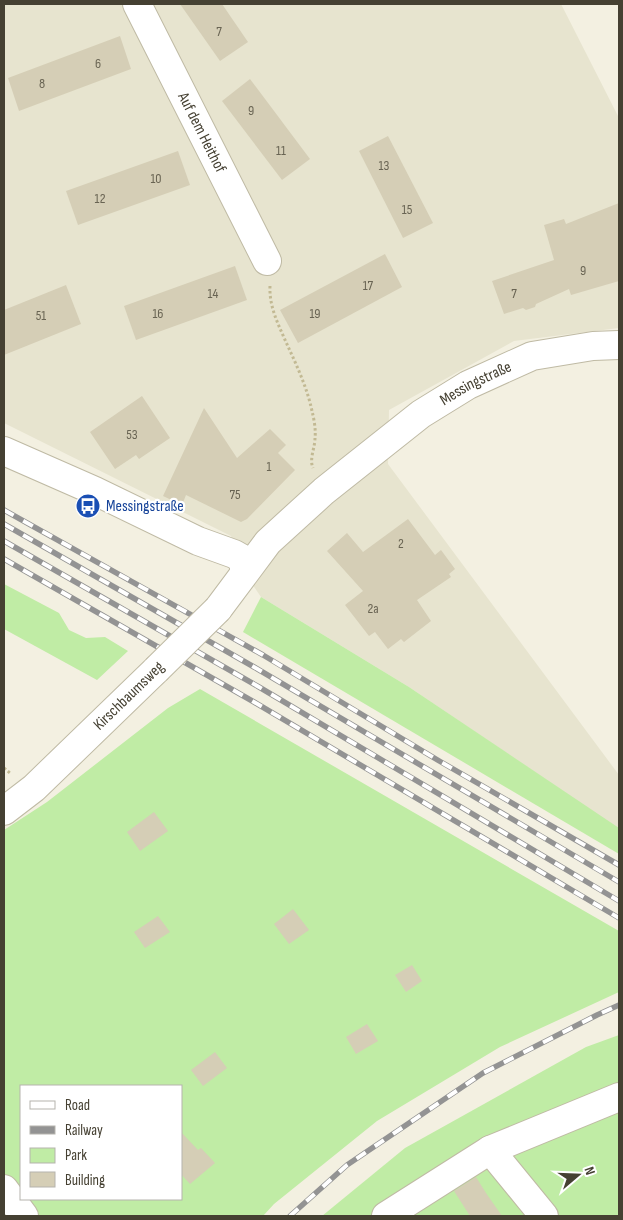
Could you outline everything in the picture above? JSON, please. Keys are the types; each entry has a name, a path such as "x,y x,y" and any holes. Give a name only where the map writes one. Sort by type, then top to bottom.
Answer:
{"street":[{"name":"Auf dem Heithof","path":"137,4 267,261"},
{"name":"Messingstraße","path":"244,572 268,542 324,491 421,414 468,385 532,356 592,346 619,345"},
{"path":"4,450 95,491 198,541 234,554 244,564 244,572"},
{"name":"Kirschbaumsweg","path":"4,811 34,788 218,609 244,572"},
{"path":"386,1216 490,1150 619,1097"},
{"path":"490,1150 544,1216"},
{"path":"4,1189 24,1216"}],"path":[{"path":"267,261 270,281 269,295 275,315 302,377 312,411 316,436 311,466"}],"shaded area":[{"path":"4,4 561,4 619,118 619,328 514,341 389,410 388,464 619,775 619,829 409,687 261,597 244,572 241,558 231,536 4,423"}],"green space":[{"path":"4,584 59,613 69,630 86,638 105,637 128,651 97,680 4,629"},
{"path":"261,597 409,687 619,828 619,854 243,632"},
{"path":"200,689 619,931 619,992 500,1047 377,1121 274,1204 263,1216 4,1216 4,830 47,802 168,708"},
{"path":"619,1035 619,1216 322,1216 405,1148 586,1047"}],"building":[{"path":"180,4 222,4 248,42 220,61"},
{"path":"120,36 131,69 19,111 8,78"},
{"path":"250,79 310,159 282,180 222,101"},
{"path":"388,136 433,223 403,238 359,151"},
{"path":"178,151 190,185 78,225 66,191"},
{"path":"619,203 619,281 571,295 569,289 536,304 535,307 526,310 523,308 504,314 492,281 554,260 544,225 564,219 566,224"},
{"path":"385,254 402,287 298,343 280,310"},
{"path":"235,266 247,300 136,340 124,306"},
{"path":"66,285 81,324 4,355 4,310"},
{"path":"142,396 170,438 139,459 136,455 115,469 90,432"},
{"path":"204,408 237,458 270,429 286,445 278,453 295,470 247,519 241,522 186,495 182,505 163,496"},
{"path":"408,519 435,555 441,550 455,569 449,574 451,577 417,600 431,621 404,642 401,639 388,649 375,632 369,636 345,605 363,591 327,551 347,533 363,552"},
{"path":"154,812 168,831 140,851 127,832"},
{"path":"293,909 309,930 289,944 274,924"},
{"path":"158,916 170,932 145,948 134,932"},
{"path":"412,965 422,981 406,992 395,975"},
{"path":"367,1024 378,1041 356,1054 346,1037"},
{"path":"215,1052 227,1068 203,1086 191,1070"},
{"path":"182,1133 198,1150 201,1148 215,1163 190,1184 182,1175"},
{"path":"476,1177 502,1216 470,1216 454,1191"}],"railway":[{"path":"4,510 263,655 441,762 619,865"},
{"path":"4,524 254,667 619,882"},
{"path":"4,541 259,687 619,901"},
{"path":"4,559 254,702 619,918"},
{"path":"290,1216 347,1165 483,1073 619,1005"}],"place":[{"name":"Messingstraße","path":"88,506"}]}
